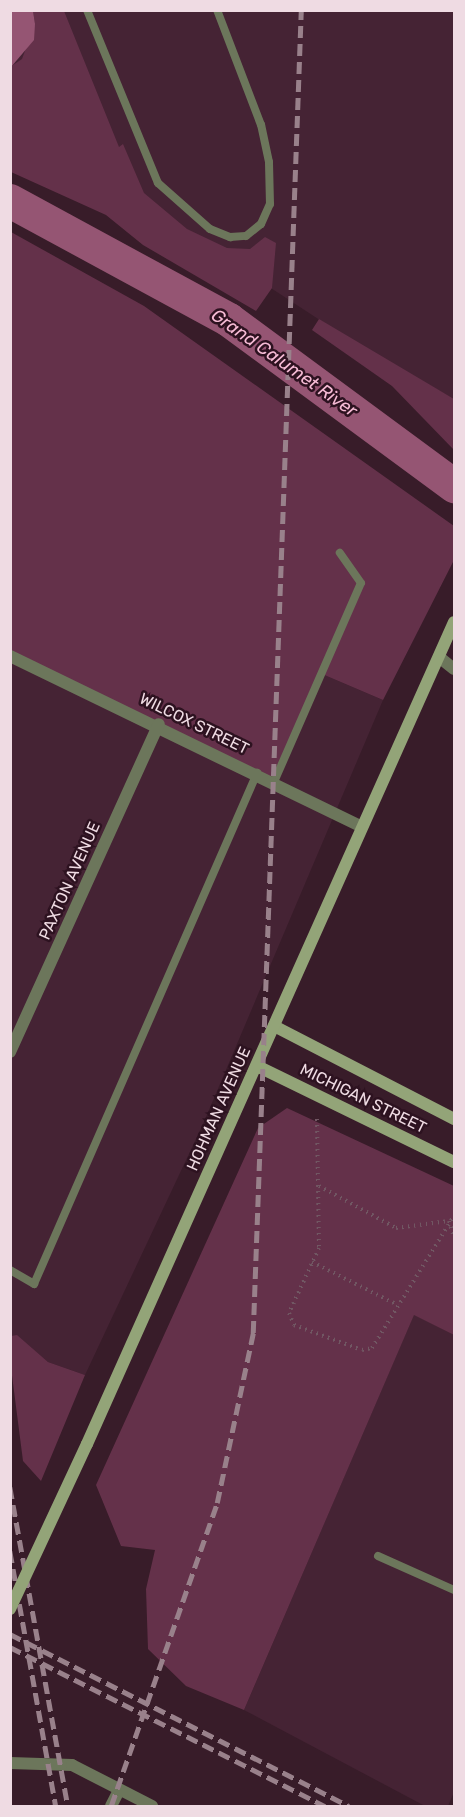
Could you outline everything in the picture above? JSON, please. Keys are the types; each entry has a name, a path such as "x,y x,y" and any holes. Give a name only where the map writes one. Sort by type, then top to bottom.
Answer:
{"main road":[{"name":"HOHMAN AVENUE","path":"10,1609 87,1444 257,1066 360,826 454,622"},
{"name":"MICHIGAN STREET","path":"274,1026 454,1119"},
{"name":"MICHIGAN STREET","path":"257,1066 454,1162"}],"street":[{"name":"WILCOX STREET","path":"10,657 159,724 360,826"},
{"path":"439,657 454,669"},
{"name":"PAXTON AVENUE","path":"10,1052 159,724"},
{"path":"10,1763 59,1762 152,1806"},
{"path":"111,1806 119,1790"}],"lane":[{"path":"87,10 158,183 210,229 230,237 246,236 261,224 270,204 269,162 261,125 217,10"},
{"path":"274,782 361,584 340,553"},
{"path":"10,1270 34,1284 257,774"},
{"path":"378,1556 454,1590"}],"path":[{"path":"317,1119 319,1248 289,1313 294,1325 368,1350 454,1216"},
{"path":"318,1186 396,1228 449,1221"},
{"path":"449,1221 454,1237"},
{"path":"312,1262 398,1305"}],"shaded area":[{"path":"11,10 33,11 35,24 34,40 11,67"},
{"path":"10,11 454,11 454,399 361,347 58,149 11,145"},
{"path":"33,11 64,11 119,147 123,144 144,193 187,229 227,248 250,249 265,237 276,243 272,288 256,311 143,245 106,215 11,172 10,67 22,59 35,24"},
{"path":"11,232 144,306 454,526 454,560 383,700 322,674 274,782 11,658"},
{"path":"319,319 454,399 454,450 392,386 312,330"},
{"path":"10,656 322,674 383,700 203,1124 85,1375 48,1362 17,1336 11,1336"},
{"path":"287,1108 454,1186 454,1335 414,1315 244,1710 186,1686 148,1649 146,1589 155,1550 121,1546 96,1485 258,1128"},
{"path":"414,1314 454,1335 454,1792 448,1806 425,1806 244,1710"},
{"path":"17,1335 48,1362 85,1375 41,1481 23,1461 10,1360 11,1336"}],"waterway":[{"name":"Grand Calumet River","path":"10,201 229,320 454,486"}],"railway":[{"path":"111,1806 217,1503 253,1333 301,10"},
{"path":"10,1487 68,1806"},
{"path":"10,1551 56,1806"},
{"path":"10,1634 349,1806"},
{"path":"10,1647 325,1806"}]}
